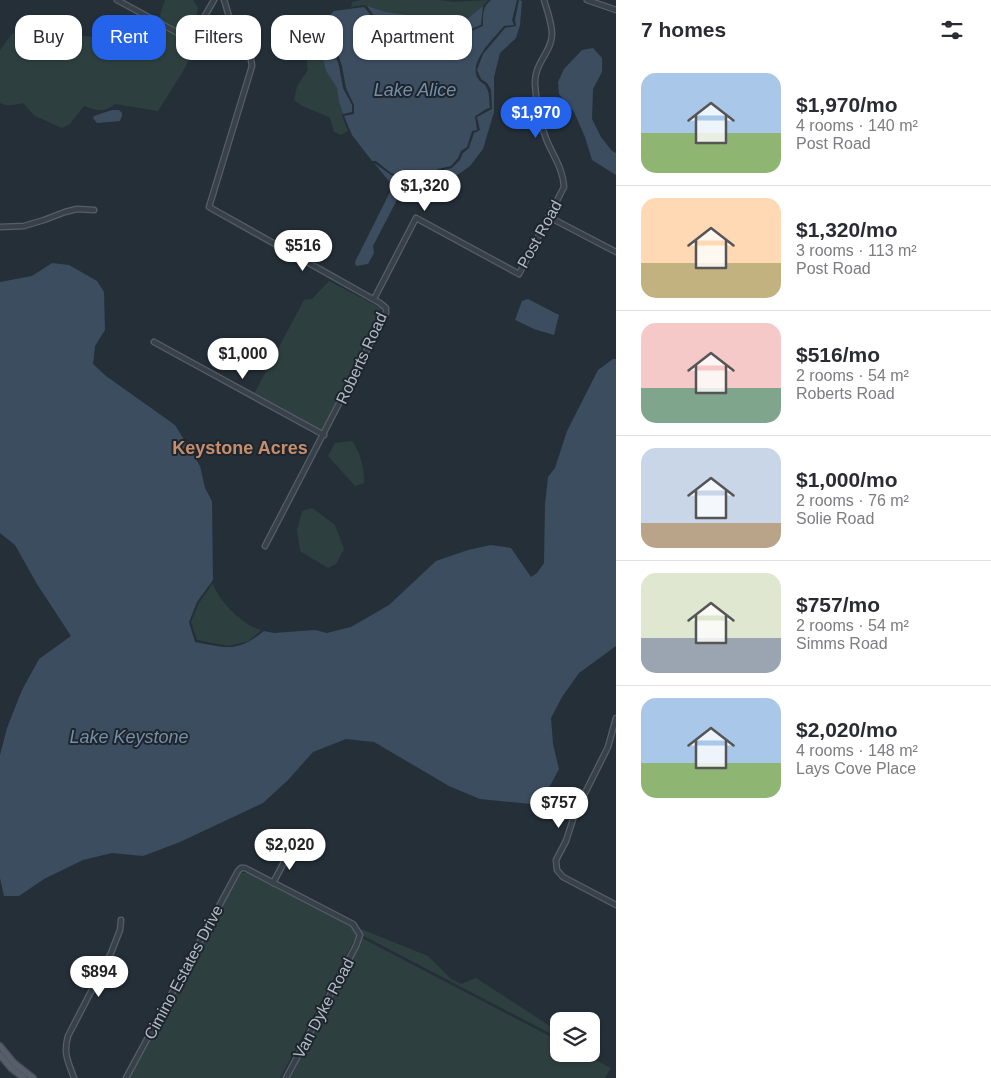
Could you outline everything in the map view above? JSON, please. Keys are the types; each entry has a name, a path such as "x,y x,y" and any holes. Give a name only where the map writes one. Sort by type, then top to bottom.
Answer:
{"main road":[{"path":"0,1046 22,1076"},
{"path":"0,1055 22,1076 33,1078"}],"street":[{"path":"117,0 191,40 214,0"},
{"name":"Roberts Road","path":"224,0 229,17 247,44 252,66 209,207 386,308 386,313 324,435 265,546"},
{"name":"Post Road","path":"374,300 416,218 519,274 564,188 564,177 542,127 535,83 538,65 548,48 552,34 548,10 544,0"},
{"path":"587,0 616,10"},
{"path":"0,228 24,226 77,209 94,210"},
{"path":"549,217 616,252"},
{"path":"154,342 324,435"},
{"path":"616,718 608,747 575,813 566,840 556,860 557,870 563,877 616,905"},
{"path":"273,883 290,849"},
{"name":"Cimino Estates Drive","path":"126,1078 238,870 241,868 248,869 273,883"},
{"name":"Van Dyke Road","path":"273,883 354,924 358,929 360,939 286,1078"},
{"path":"74,1078 65,1055 68,1036 110,953 120,930 121,920"}],"shaded area":[{"path":"165,0 193,0 198,8 197,15 176,15 176,29 166,24 166,15 160,15"},
{"path":"360,0 440,0 453,2 488,0 472,15 409,15 386,12 364,5 351,7 352,2"},
{"path":"166,29 176,35 176,60 189,60 158,111 115,104 101,110 84,106 70,124 62,128 35,116 23,103 8,105 0,103 0,50 15,32 15,60 82,60 82,35 92,37 92,60 166,60"},
{"path":"307,60 323,60 326,71 337,88 342,116 348,131 341,135 334,132 330,118 302,106 294,100 297,86 308,70"},
{"path":"329,281 381,308 322,431 254,394 304,300 312,299"},
{"path":"352,441 360,456 364,477 364,483 355,486 328,456 335,443"},
{"path":"312,508 335,525 344,549 336,564 328,568 300,551 297,530 302,511"},
{"path":"213,583 225,604 239,618 254,628 261,630 249,641 229,646 197,640 191,622 199,603"},
{"path":"241,873 250,873 275,885 359,931 280,1078 127,1078"},
{"path":"361,929 428,956 451,979 461,984 476,978 550,1026 550,1033 362,935"},
{"path":"358,936 550,1036 550,1062 599,1062 611,1068 605,1078 285,1078 301,1043"}],"water":[{"name":"Lake Alice","path":"491,0 517,0 512,20 514,25 504,26 488,44 476,66 476,74 479,81 488,90 490,108 475,116 477,130 472,131 467,147 461,151 451,166 438,169 432,177 423,181 391,173 376,161 372,161 352,135 344,116 354,114 354,105 346,88 340,60 343,60 343,15 330,15 334,11 364,7 371,15 353,15 353,60 472,60 472,31 483,26 483,15"},
{"path":"519,0 522,1 520,25 516,38 500,53 494,77 494,112 483,149 470,166 435,191 407,196 401,192 373,246 374,253 368,264 356,266 355,262 393,186 374,163 391,175 424,183 434,179 440,171 452,168 460,160 463,153 469,148 474,133 480,130 477,117 492,109 491,90 487,83 481,79 477,70 483,54 505,28 516,26 515,20"},
{"path":"367,6 386,12 409,15 374,15"},
{"path":"483,6 481,25 472,29 472,15"},
{"path":"593,48 602,58 602,72 593,89 592,119 601,137 612,151 616,153 616,175 592,160 585,137 574,112 559,94 558,82 564,69 582,50"},
{"path":"323,60 337,60 343,88 352,105 352,112 343,114 337,88 326,71"},
{"path":"112,110 119,110 122,113 120,121 97,123 93,118 94,116"},
{"name":"Lake Keystone","path":"52,263 69,265 97,281 104,292 105,330 95,346 93,364 106,376 175,425 200,466 205,488 212,501 213,580 197,602 189,622 195,642 215,646 239,646 264,631 274,633 315,630 327,633 351,627 389,605 436,561 468,550 491,545 511,548 531,577 537,573 544,563 545,504 548,477 555,468 567,431 598,370 613,359 616,359 616,646 579,673 562,697 551,718 553,744 559,769 550,786 531,804 480,799 449,786 374,742 346,739 313,752 288,780 263,803 180,842 143,856 112,853 83,860 44,879 19,896 4,896 0,878 0,755 7,728 22,690 39,659 71,636 37,584 15,545 0,533 0,282 32,276"},
{"path":"528,299 559,315 554,335 534,329 515,320 522,301"}],"district":[{"name":"Keystone Acres","path":"240,448"}]}
